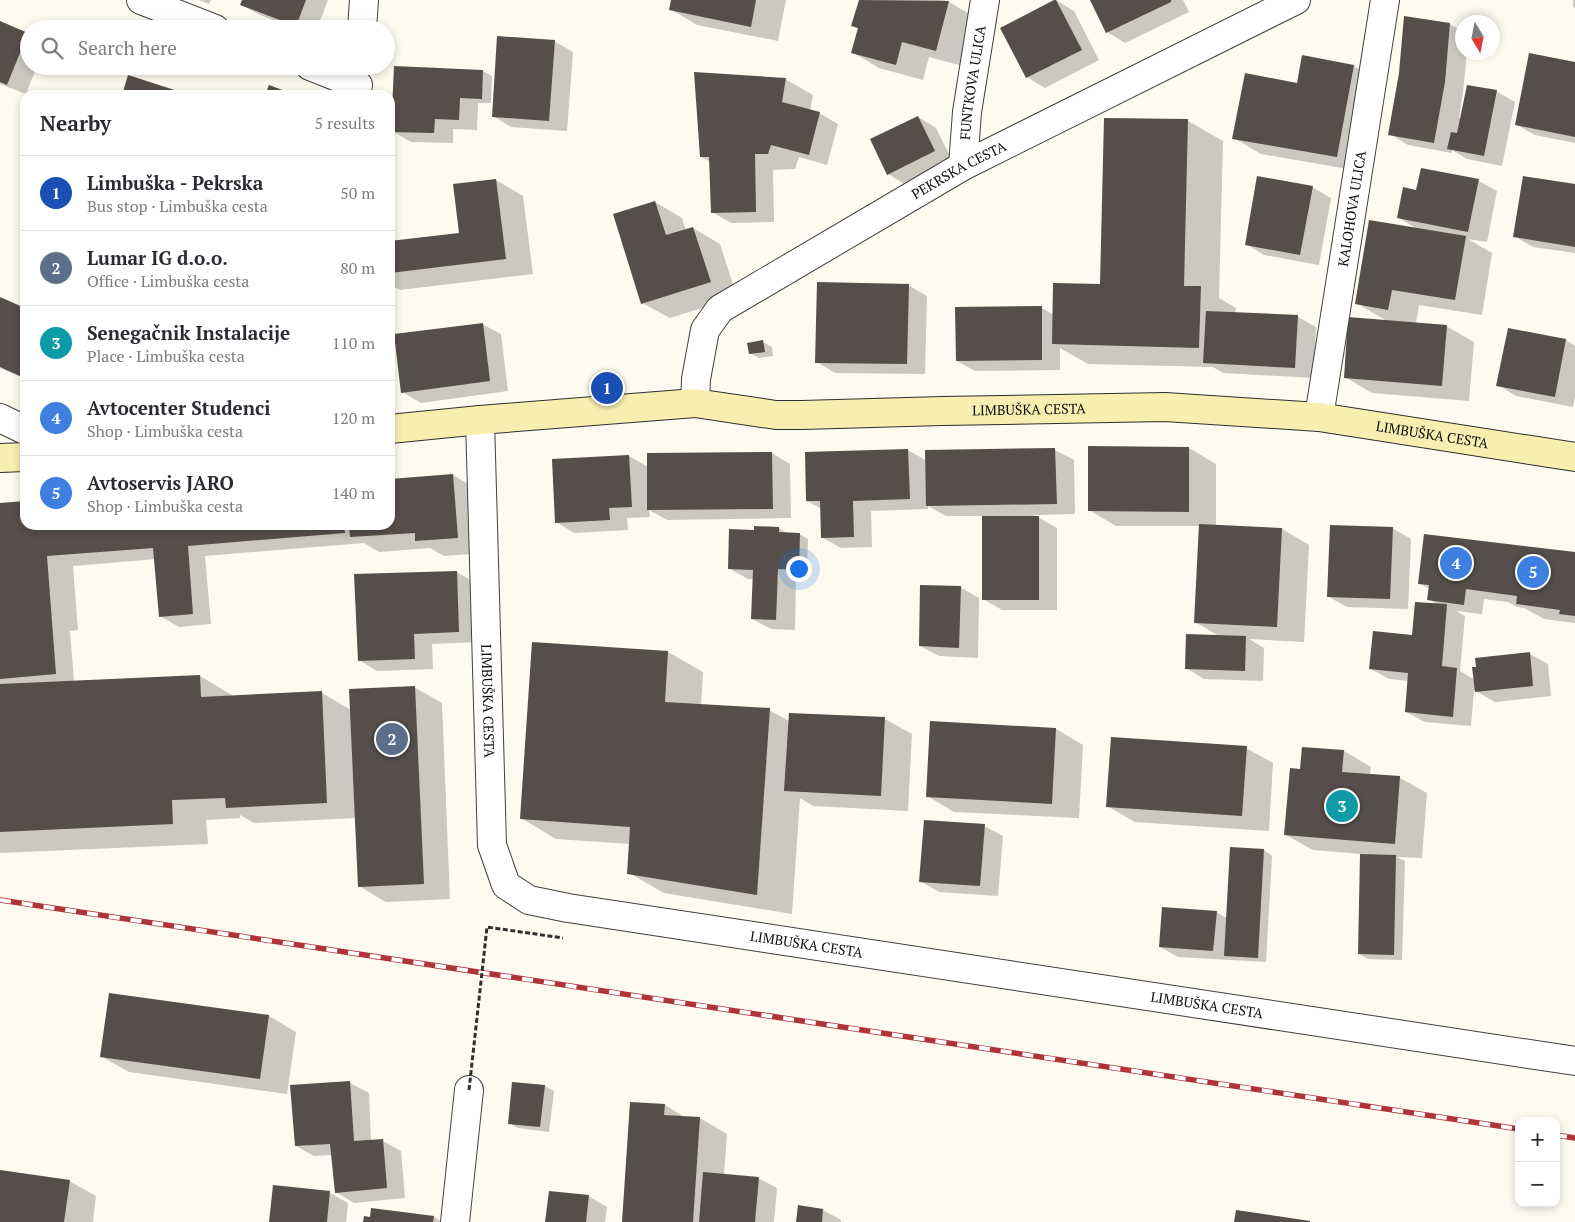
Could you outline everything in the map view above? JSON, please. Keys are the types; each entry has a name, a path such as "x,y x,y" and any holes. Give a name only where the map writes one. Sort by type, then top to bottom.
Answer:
{"main road":[{"name":"LIMBUŠKA CESTA","path":"395,428 695,403 776,415 1165,407 1319,417 1575,457"},
{"path":"0,458 20,457"}],"street":[{"path":"141,0 192,20"},
{"path":"363,20 364,0"},
{"name":"FUNTKOVA ULICA","path":"963,166 967,112 985,0"},
{"name":"PEKRSKA CESTA","path":"695,403 696,379 705,330 720,309 963,166 1296,0"},
{"name":"KALOHOVA ULICA","path":"1319,417 1385,0"},
{"path":"337,75 358,82"},
{"path":"0,418 20,428"},
{"name":"LIMBUŠKA CESTA","path":"480,420 492,845 506,885 528,900 568,908 1575,1061"},
{"path":"455,1222 469,1090"}],"path":[{"path":"469,1090 487,927 563,938"}],"building":[{"path":"242,0 306,0 298,20 280,20 240,5"},
{"path":"671,0 756,0 751,27 669,10"},
{"path":"859,0 949,1 936,51 902,42 896,65 851,53 858,28 851,26"},
{"path":"1056,0 1082,50 1026,78 1000,28"},
{"path":"1090,0 1171,0 1171,2 1106,33"},
{"path":"1404,16 1450,23 1445,82 1434,143 1388,135 1399,73"},
{"path":"0,21 20,30 20,53 7,85 0,82"},
{"path":"497,36 555,40 549,121 492,117"},
{"path":"1529,53 1575,62 1575,137 1515,125"},
{"path":"1302,55 1354,65 1337,157 1232,139 1245,73 1297,83"},
{"path":"395,66 483,70 482,99 460,98 459,120 435,119 434,133 395,132 395,90 393,90"},
{"path":"694,72 786,78 782,102 820,112 809,155 771,145 768,154 755,154 756,212 711,213 709,157 700,157"},
{"path":"128,75 174,90 124,90"},
{"path":"269,85 282,90 267,90"},
{"path":"1467,85 1497,90 1484,156 1447,149 1451,132 1457,133"},
{"path":"918,116 935,151 887,175 870,139"},
{"path":"1104,118 1188,119 1184,286 1201,286 1199,348 1052,344 1053,283 1100,284"},
{"path":"1421,168 1479,179 1468,232 1397,218 1403,187 1416,190"},
{"path":"1257,176 1313,186 1300,255 1245,245"},
{"path":"1523,176 1575,184 1575,247 1513,237"},
{"path":"496,179 506,259 395,272 395,240 459,233 453,184"},
{"path":"655,201 666,235 693,227 711,282 641,304 613,214"},
{"path":"1369,220 1466,236 1455,300 1392,290 1388,310 1355,304"},
{"path":"817,282 909,284 907,364 815,363"},
{"path":"0,297 20,306 20,376 0,367"},
{"path":"1042,306 1042,360 956,361 955,307"},
{"path":"1206,311 1298,315 1295,368 1203,363"},
{"path":"1348,317 1447,325 1442,386 1344,378"},
{"path":"483,323 490,381 401,393 395,334"},
{"path":"1508,328 1566,339 1555,397 1496,386"},
{"path":"763,340 765,352 749,354 747,343"},
{"path":"1088,446 1189,447 1189,512 1088,511"},
{"path":"1055,448 1057,504 926,506 925,450"},
{"path":"908,449 910,499 853,501 854,537 821,538 820,501 806,501 805,452"},
{"path":"772,452 773,509 647,510 647,453"},
{"path":"629,455 632,507 609,508 610,520 555,523 552,459"},
{"path":"453,474 458,538 415,541 415,533 350,537 349,530 395,530 395,479"},
{"path":"20,501 20,530 345,530 345,533 188,546 193,614 159,617 153,548 47,556 56,674 0,679 0,503"},
{"path":"982,516 1039,516 1039,600 982,600"},
{"path":"1199,524 1282,528 1277,627 1194,623"},
{"path":"1330,525 1393,527 1390,599 1327,597"},
{"path":"754,526 779,527 779,532 800,533 799,570 778,569 776,620 751,619 753,570 728,569 729,529 754,530"},
{"path":"1424,534 1575,552 1575,616 1559,614 1560,610 1516,604 1517,596 1466,589 1464,605 1427,600 1429,585 1418,584"},
{"path":"457,571 459,632 414,634 415,659 358,661 354,574"},
{"path":"920,585 961,586 959,648 919,646"},
{"path":"1415,602 1447,604 1442,666 1457,668 1453,717 1405,712 1408,673 1369,669 1373,631 1412,635"},
{"path":"1186,634 1246,636 1245,671 1185,669"},
{"path":"532,642 668,651 665,702 770,708 757,895 627,874 630,827 520,819"},
{"path":"1530,652 1533,686 1475,692 1472,667 1476,667 1475,658"},
{"path":"200,675 201,697 322,691 327,803 226,808 225,798 172,800 173,824 0,832 0,684"},
{"path":"415,686 424,884 358,887 349,689"},
{"path":"789,713 885,717 881,796 784,791"},
{"path":"930,721 1056,728 1052,804 926,797"},
{"path":"1111,737 1247,746 1242,816 1106,807"},
{"path":"1302,747 1344,750 1342,772 1400,776 1395,844 1284,835 1290,768 1300,769"},
{"path":"924,820 985,824 980,886 919,882"},
{"path":"1230,847 1264,849 1258,958 1224,956"},
{"path":"1360,854 1396,855 1394,955 1358,954"},
{"path":"1162,907 1217,911 1213,951 1159,947"},
{"path":"109,993 269,1015 260,1079 100,1057"},
{"path":"350,1081 354,1141 383,1139 387,1188 335,1193 330,1144 295,1146 290,1085"},
{"path":"512,1082 545,1085 540,1127 508,1124"},
{"path":"630,1102 665,1104 664,1115 700,1117 693,1222 622,1222"},
{"path":"0,1170 70,1180 64,1222 0,1222"},
{"path":"703,1172 759,1177 755,1222 699,1222"},
{"path":"273,1185 330,1191 327,1222 269,1222"},
{"path":"549,1191 589,1195 586,1222 545,1222"},
{"path":"798,1205 823,1209 822,1222 796,1222"},
{"path":"371,1208 434,1216 433,1222 363,1222 364,1216 370,1217"},
{"path":"1236,1210 1310,1221 1310,1222 1234,1222"}],"railway":[{"path":"0,900 1515,1128"},
{"path":"1560,1136 1575,1138"}],"place":[{"name":"Limbuška - Pekrska","path":"607,388"},
{"name":"Avtocenter Studenci","path":"1456,563"},
{"name":"Avtoservis JARO","path":"1533,572"},
{"name":"Lumar IG d.o.o.","path":"392,739"},
{"name":"Senegačnik Instalacije","path":"1342,806"}]}
